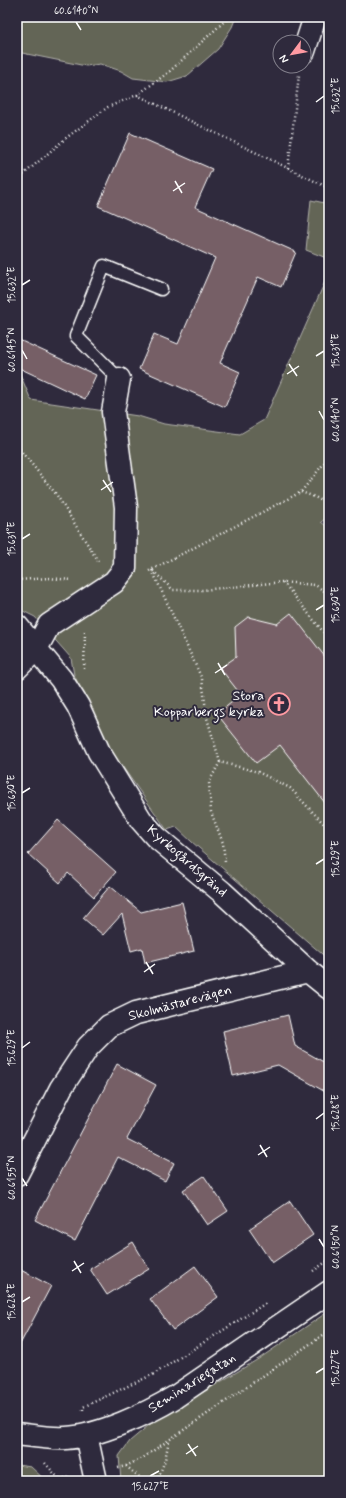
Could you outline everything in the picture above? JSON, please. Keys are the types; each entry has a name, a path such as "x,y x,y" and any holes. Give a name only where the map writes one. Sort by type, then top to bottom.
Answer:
{"street":[{"path":"310,34 315,17"},
{"path":"17,668 36,649 49,626 114,582 126,568 126,507 113,412 119,379"},
{"name":"Kyrkogårdsgränd","path":"17,626 61,679 78,706 99,752 141,820 156,837 215,886 308,971 329,988"},
{"name":"Skolmästarevägen","path":"17,1174 69,1075 88,1047 109,1026 136,1013 308,971"},
{"name":"Seminariegatan","path":"17,1434 66,1438 86,1435 152,1411 175,1398 329,1292"},
{"path":"86,1435 95,1477"}],"lane":[{"path":"119,379 76,336 104,266 161,289"}],"path":[{"path":"17,180 66,138 108,107 137,95 169,72 229,17"},
{"path":"288,168 299,74"},
{"path":"137,95 329,188"},
{"path":"17,446 56,494 90,550 114,582 136,577 152,570 301,492 329,457"},
{"path":"301,492 315,497 329,505"},
{"path":"152,570 173,590 202,590 282,582 315,585 329,594"},
{"path":"152,570 202,679 207,718 220,762 209,782 211,812 223,843 226,860 215,886"},
{"path":"17,580 48,578 78,580"},
{"path":"282,582 329,639"},
{"path":"78,706 84,677 84,602"},
{"path":"220,762 258,772 290,788 324,824 329,827"},
{"path":"311,1272 329,1260"},
{"path":"86,1435 82,1406 154,1374 269,1301"},
{"path":"38,1461 44,1463 61,1480 95,1477 126,1466 170,1440 329,1331"},
{"path":"157,1481 165,1460 170,1440"},
{"path":"126,1466 144,1481"}],"green space":[{"path":"17,17 236,17 232,27 218,49 187,76 167,82 133,78 121,71 100,64 86,66 17,52"},
{"path":"311,200 329,204 329,259 306,250"},
{"path":"329,266 329,516 321,522 329,528 329,960 176,827 167,830 110,749 74,675 71,658 35,617 17,608 17,367 31,400 138,416 164,424 240,434 264,420 324,284"},
{"path":"329,1311 329,1481 121,1481 119,1456 130,1441 149,1425 260,1358"},
{"path":"17,1465 31,1467 46,1481 17,1481"}],"building":[{"path":"130,133 212,169 195,207 296,252 281,287 258,277 220,363 240,372 225,407 139,369 154,334 178,344 215,258 98,206"},
{"path":"17,339 96,375 85,399 17,367"},
{"name":"Stora Kopparbergs kyrka","path":"291,613 329,662 329,808 280,745 256,763 217,714 241,695 220,668 236,657 235,627 248,617 277,624"},
{"path":"58,820 116,872 94,897 68,873 60,883 28,854"},
{"path":"110,886 141,912 182,902 194,951 145,963 142,948 131,951 122,914 103,935 83,918"},
{"path":"288,1015 295,1046 329,1065 329,1094 278,1065 233,1076 223,1031"},
{"path":"117,1064 156,1085 127,1139 174,1163 165,1181 118,1157 75,1241 35,1220"},
{"path":"204,1176 228,1211 207,1225 183,1190"},
{"path":"290,1201 313,1235 272,1263 249,1229"},
{"path":"133,1242 149,1269 107,1295 90,1269"},
{"path":"195,1266 218,1297 173,1330 150,1299"},
{"path":"17,1268 51,1286 17,1350"}],"place":[{"name":"Stora Kopparbergs kyrka","path":"279,704"}]}
